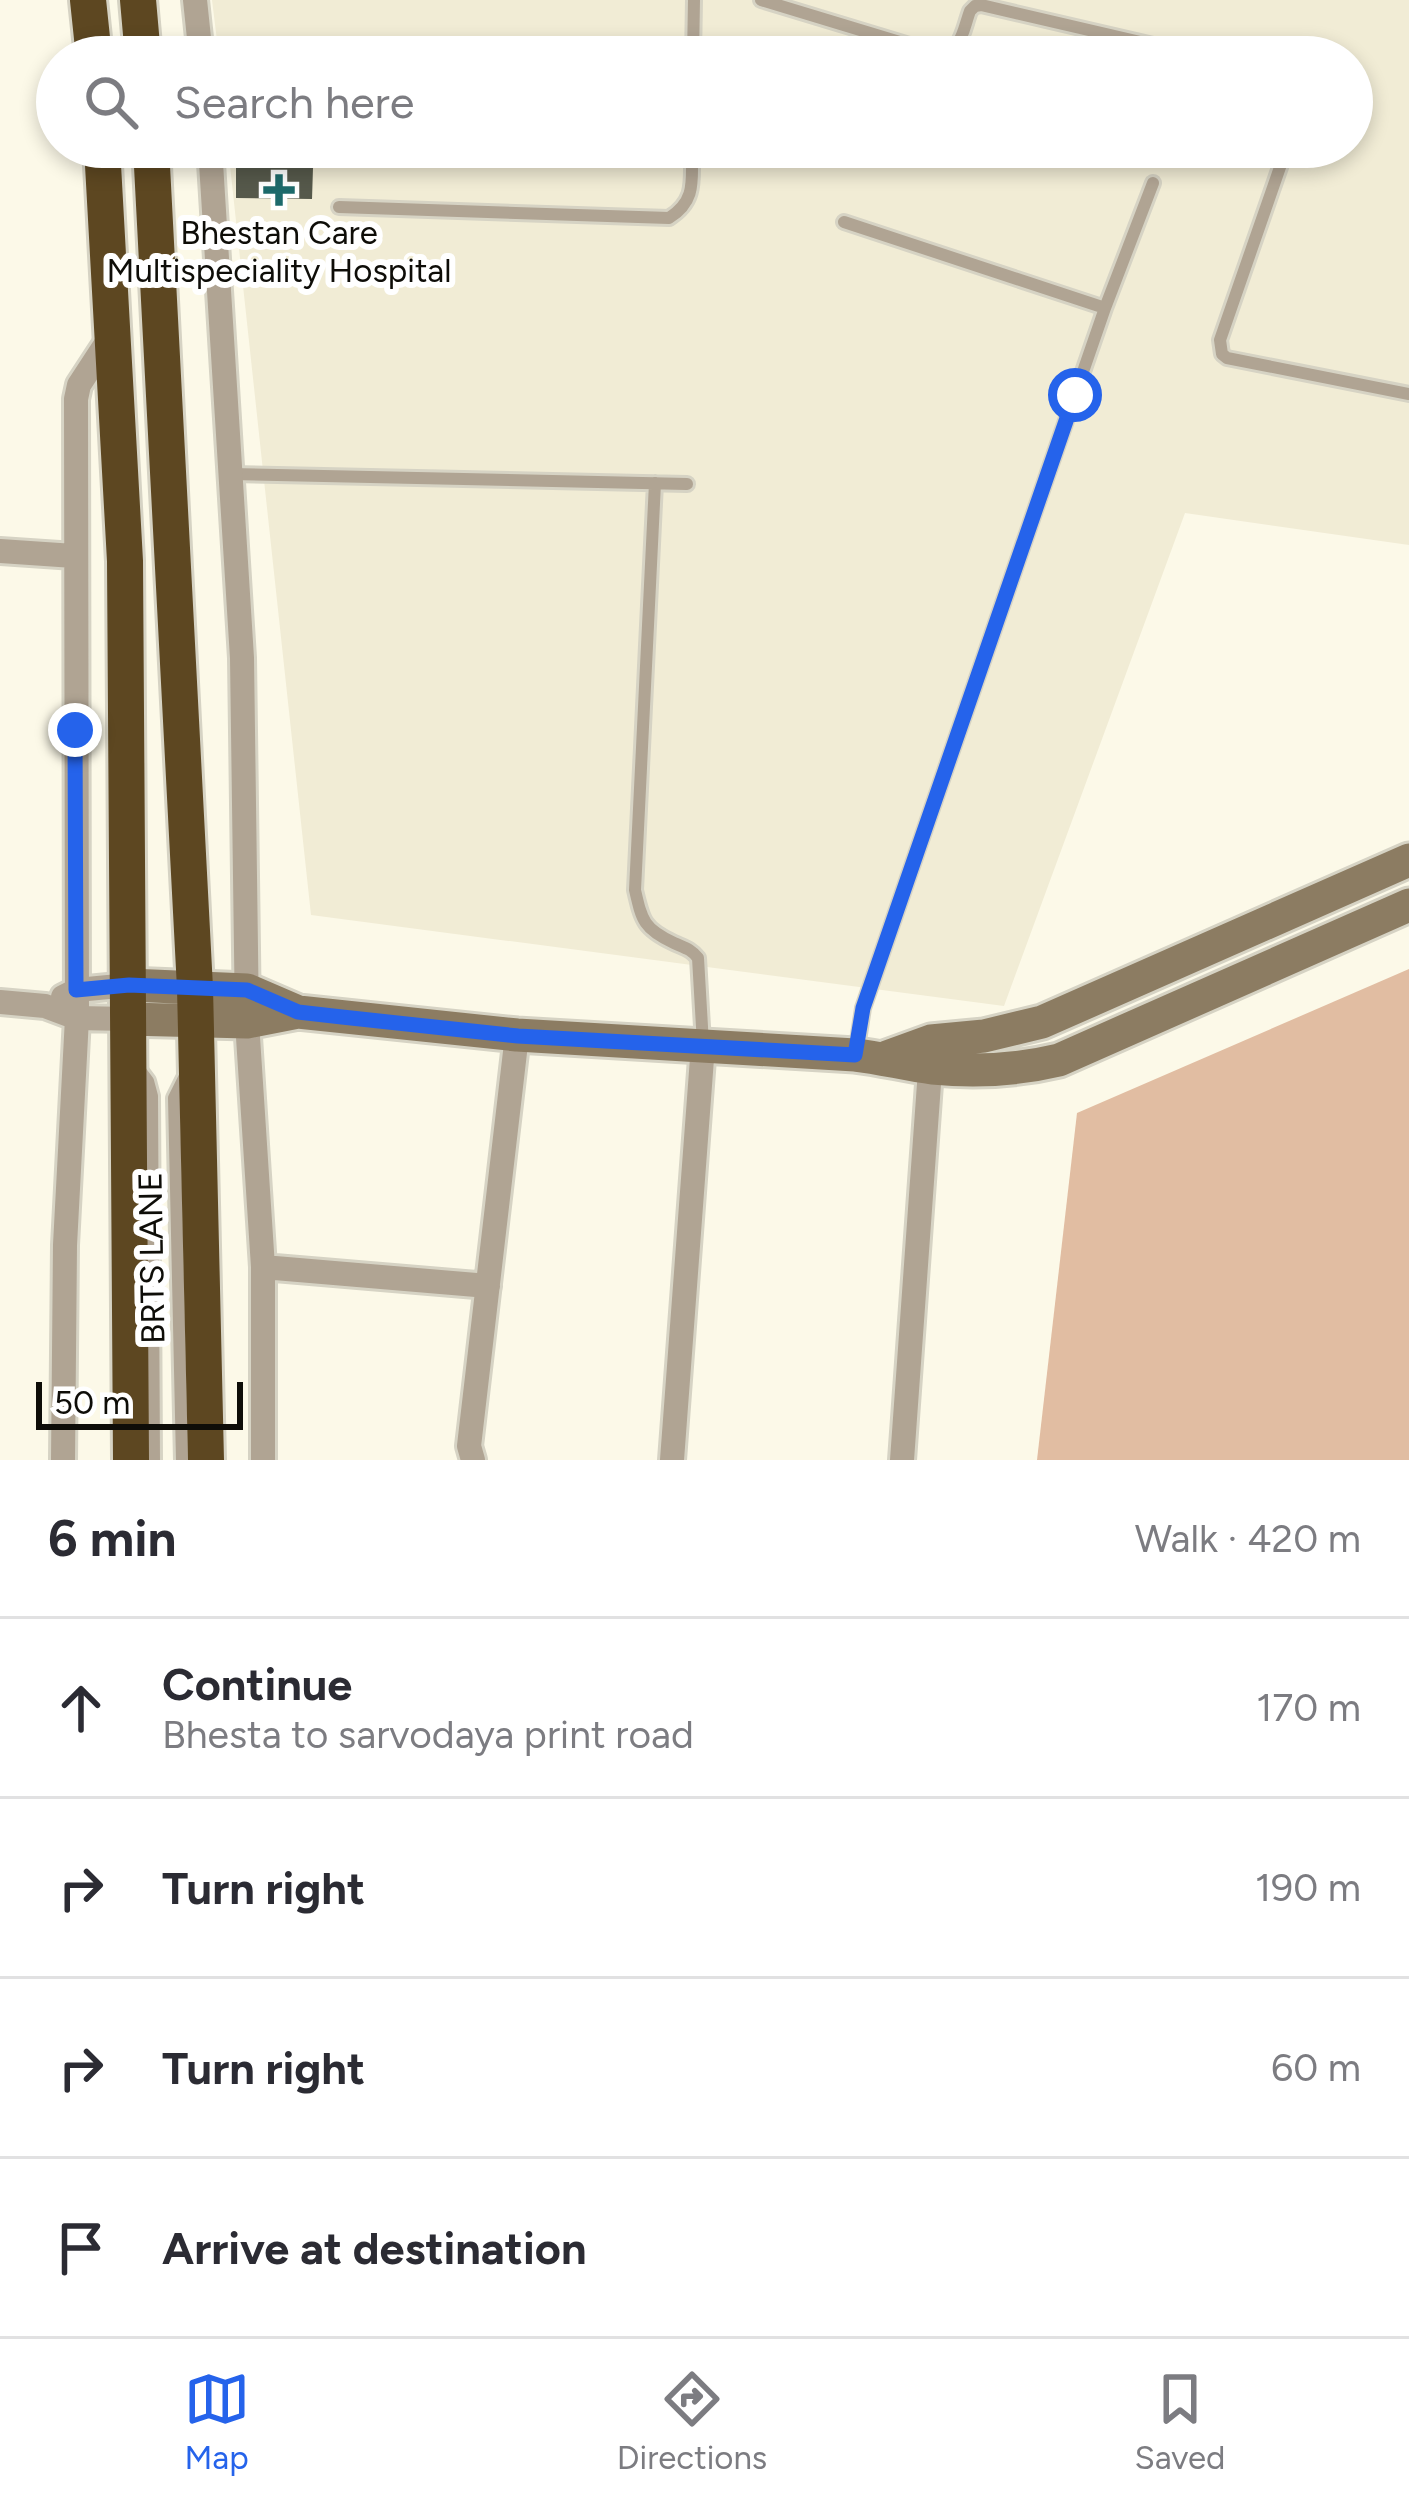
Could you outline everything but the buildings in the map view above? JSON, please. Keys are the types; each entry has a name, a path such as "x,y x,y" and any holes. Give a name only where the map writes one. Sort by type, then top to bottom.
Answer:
{"highway":[{"path":"88,0 92,36"},
{"path":"137,0 140,36"},
{"path":"103,168 125,562 131,1460"},
{"path":"152,168 195,1004 206,1460"}],"main road":[{"path":"931,1054 1042,1022 1409,860"},
{"path":"128,1002 247,1006 518,1036 870,1056 931,1054 999,1071 1058,1060 1409,905"}],"street":[{"path":"195,0 199,36"},
{"path":"211,168 242,658 247,1006 263,1267 262,1460"},
{"path":"63,1460 65,1245 77,1018 76,399 79,385 114,331"},
{"path":"0,551 74,556"},
{"path":"45,1006 76,990 128,1002"},
{"path":"0,1002 45,1006 77,1018 128,1002"},
{"path":"472,1460 518,1036"},
{"path":"672,1460 704,1045"},
{"path":"902,1460 931,1054"},
{"path":"263,1267 488,1286"}],"lane":[{"path":"693,36 694,0"},
{"path":"761,0 879,36"},
{"path":"960,36 970,11 981,5 1115,36"},
{"path":"339,207 669,218 691,196 692,168"},
{"path":"1280,168 1220,340 1222,354 1409,394"},
{"path":"870,1056 863,1008 1105,308 1153,183"},
{"path":"844,222 1105,308"},
{"path":"231,474 687,484"},
{"path":"655,483 634,890 650,930 698,958 704,1045"},
{"path":"128,1056 148,1081 152,1096 154,1460"},
{"name":"BRTS LANE","path":"182,1460 174,1098 196,1060"}],"shaded area":[{"path":"212,0 1409,0 1409,545 1185,513 1004,1006 311,915 230,168 1373,168 1373,36 216,36"},
{"path":"1409,969 1409,1460 1037,1460 1077,1113"}],"place":[{"name":"Bhestan Care Multispeciality Hospital","path":"279,190"}],"route":[{"path":"75,730 76,990 129,985 247,990 298,1012 518,1036 855,1055 863,1008 1075,395"}]}
